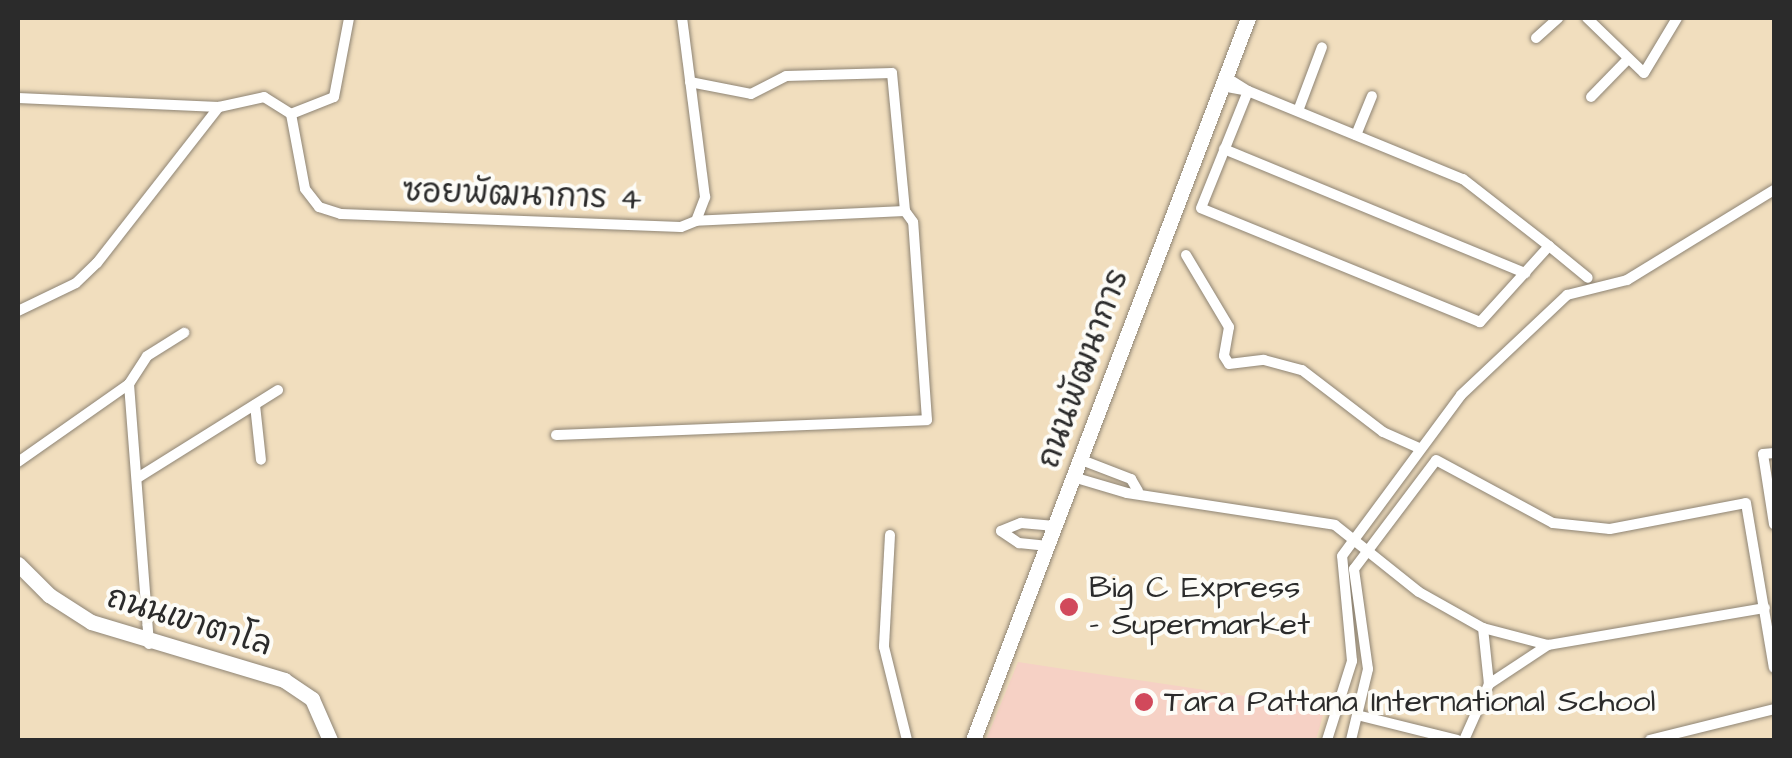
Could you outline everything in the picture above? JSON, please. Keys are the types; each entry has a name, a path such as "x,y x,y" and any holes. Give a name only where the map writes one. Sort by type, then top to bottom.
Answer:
{"street":[{"path":"18,98 219,107 264,98 291,114 334,97 348,18"},
{"path":"682,18 705,196 696,222"},
{"name":"ถนนพัฒนาการ","path":"974,740 1248,18"},
{"path":"1536,38 1558,18"},
{"path":"1587,18 1644,73 1677,18"},
{"path":"1298,111 1322,47"},
{"path":"1591,97 1627,60"},
{"path":"556,435 927,420 913,222 905,211 892,73 786,76 751,94 690,82"},
{"path":"1224,81 1463,179 1588,278"},
{"path":"1248,91 1202,208 1480,322 1548,246"},
{"path":"1356,135 1372,96"},
{"path":"18,310 76,283 97,263 219,107"},
{"name":"ซอยพัฒนาการ 4","path":"291,114 305,189 318,207 341,214 681,227 696,222 905,211"},
{"path":"1224,149 1525,273"},
{"path":"1327,740 1352,661 1342,556 1419,448 1538,316 1567,296 1627,280 1774,190"},
{"path":"1186,255 1230,327 1224,356 1230,364 1264,360 1302,370 1384,432 1419,448"},
{"path":"18,462 129,384 147,356 184,333"},
{"path":"129,384 149,644"},
{"path":"139,477 278,390"},
{"path":"255,404 261,460"},
{"path":"1774,454 1763,454 1774,524"},
{"path":"1080,459 1131,480 1138,491"},
{"path":"1350,740 1368,669 1354,570 1436,460 1553,522 1610,529 1746,503 1774,668"},
{"path":"1073,476 1335,525 1365,552 1482,628 1548,645"},
{"path":"1046,546 1020,543 1001,531 1020,524 1055,526"},
{"path":"890,534 884,646 907,740"},
{"name":"ถนนเขาตาโล","path":"18,564 48,595 91,622 149,644 284,680 312,699 330,740"},
{"path":"1357,715 1460,740 1489,684 1548,645 1765,608"},
{"path":"1482,628 1489,684"},
{"path":"1650,740 1774,709"}],"shaded area":[{"name":"Tara Pattana International School","path":"1018,662 1325,708 1316,740 986,740"}],"place":[{"name":"Big C Express - Supermarket","path":"1069,607"},
{"name":"Tara Pattana International School","path":"1144,702"}]}
